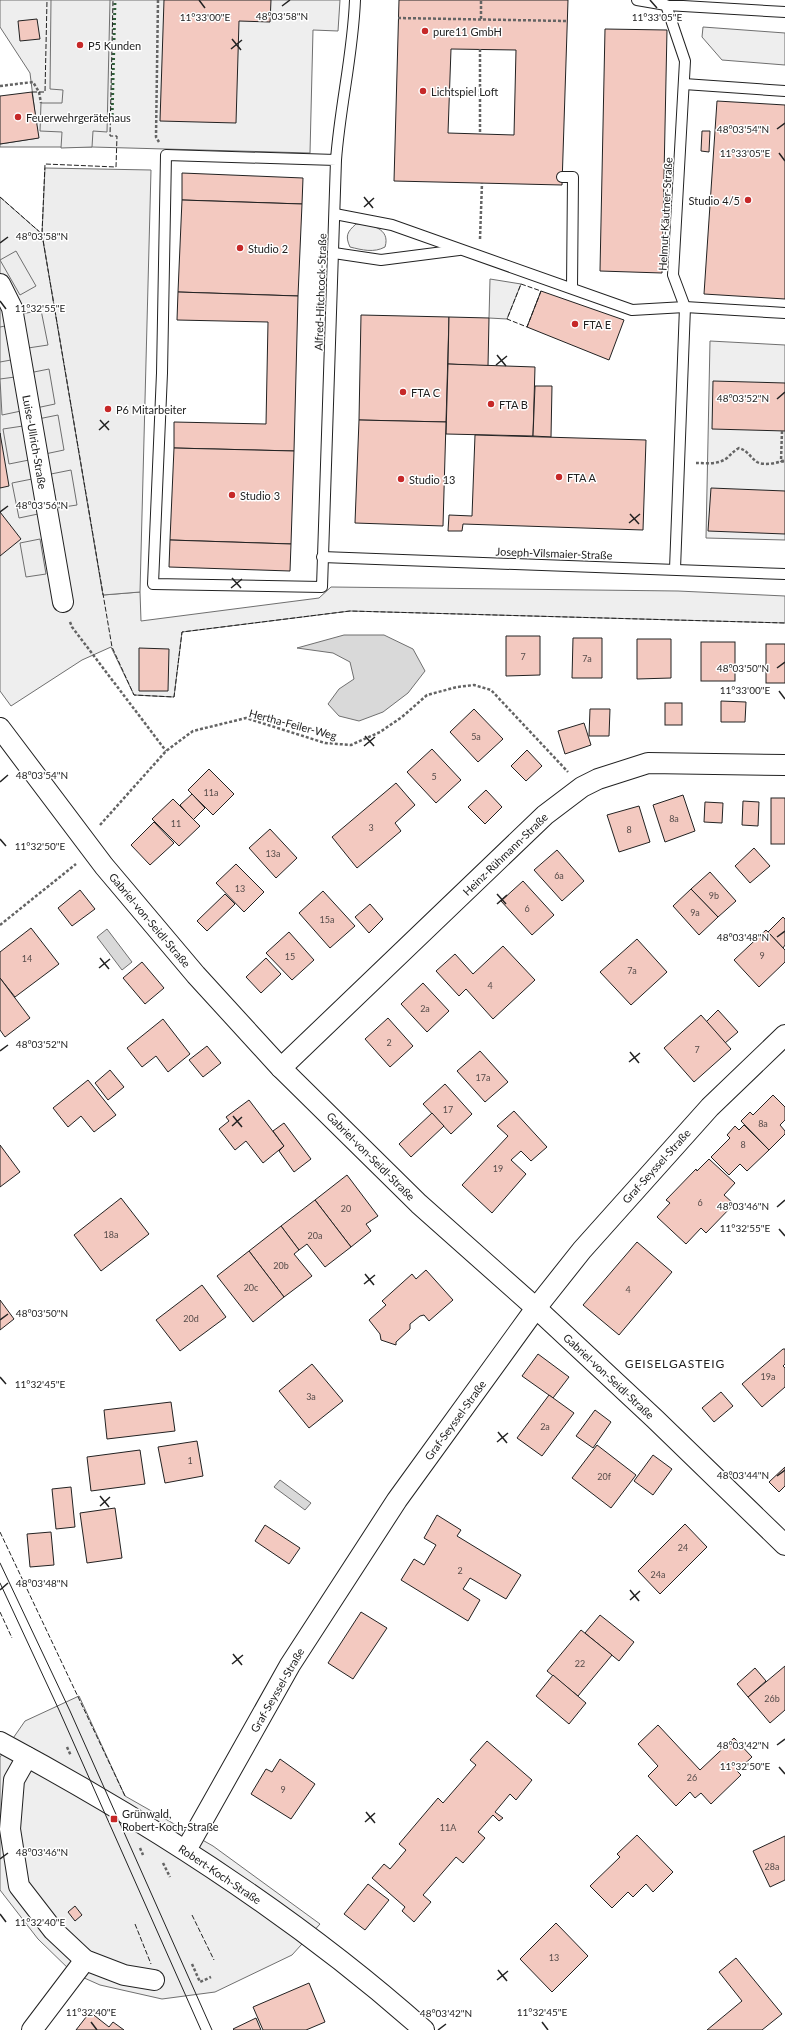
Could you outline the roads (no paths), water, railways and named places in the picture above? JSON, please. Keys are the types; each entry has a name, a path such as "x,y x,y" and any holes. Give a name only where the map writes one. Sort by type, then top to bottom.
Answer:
{"street":[{"name":"Luise-Ullrich-Straße","path":"0,284 12,308 63,602"},
{"name":"Gabriel-von-Seidl-Straße","path":"0,728 89,847 172,948 281,1068 419,1204 536,1308 655,1418 785,1545"},
{"name":"Heinz-Rühmann-Straße","path":"281,1068 545,815 582,787 598,779 648,763 785,765"},
{"name":"Graf-Seyssel-Straße","path":"186,1850 290,1665 315,1626 397,1500 536,1308 582,1250 710,1107 785,1035"},
{"name":"Robert-Koch-Straße","path":"0,1742 86,1789 186,1850 296,1925 386,1996 424,2030"},
{"path":"27,1757 14,1780 10,1829 19,1886 53,1930 85,1960 124,1975 154,1980"},
{"path":"32,2030 85,1960"}],"lane":[{"name":"Alfred-Hitchcock-Straße","path":"336,160 166,154 162,373 153,584 322,587 336,160 339,125 354,33 355,0"},
{"path":"639,0 666,5 785,12"},
{"name":"Helmut-Käutner-Straße","path":"666,5 685,61 673,275 685,307 675,569"},
{"path":"684,84 785,91"},
{"path":"562,176 573,177 572,288"},
{"path":"335,214 392,225 632,310 685,307 785,313"},
{"path":"334,253 381,260 461,249"},
{"name":"Joseph-Vilsmaier-Straße","path":"322,557 785,574"}],"tram line":[{"path":"0,1563 70,1711 212,2030"},
{"path":"0,1583 59,1710 201,2030"}],"place":[{"name":"pure11 GmbH","path":"425,31"},
{"name":"P5 Kunden","path":"80,45"},
{"name":"Lichtspiel Loft","path":"423,91"},
{"name":"Feuerwehrgerätehaus","path":"18,117"},
{"name":"Studio 4/5","path":"748,200"},
{"name":"Studio 2","path":"240,248"},
{"name":"FTA E","path":"575,324"},
{"name":"FTA C","path":"403,392"},
{"name":"FTA B","path":"491,404"},
{"name":"P6 Mitarbeiter","path":"108,409"},
{"name":"FTA A","path":"559,477"},
{"name":"Studio 13","path":"401,479"},
{"name":"Studio 3","path":"232,495"},
{"name":"Grünwald, Robert-Koch-Straße","path":"114,1819"}],"district":[{"name":"GEISELGASTEIG","path":"675,1363"}]}
